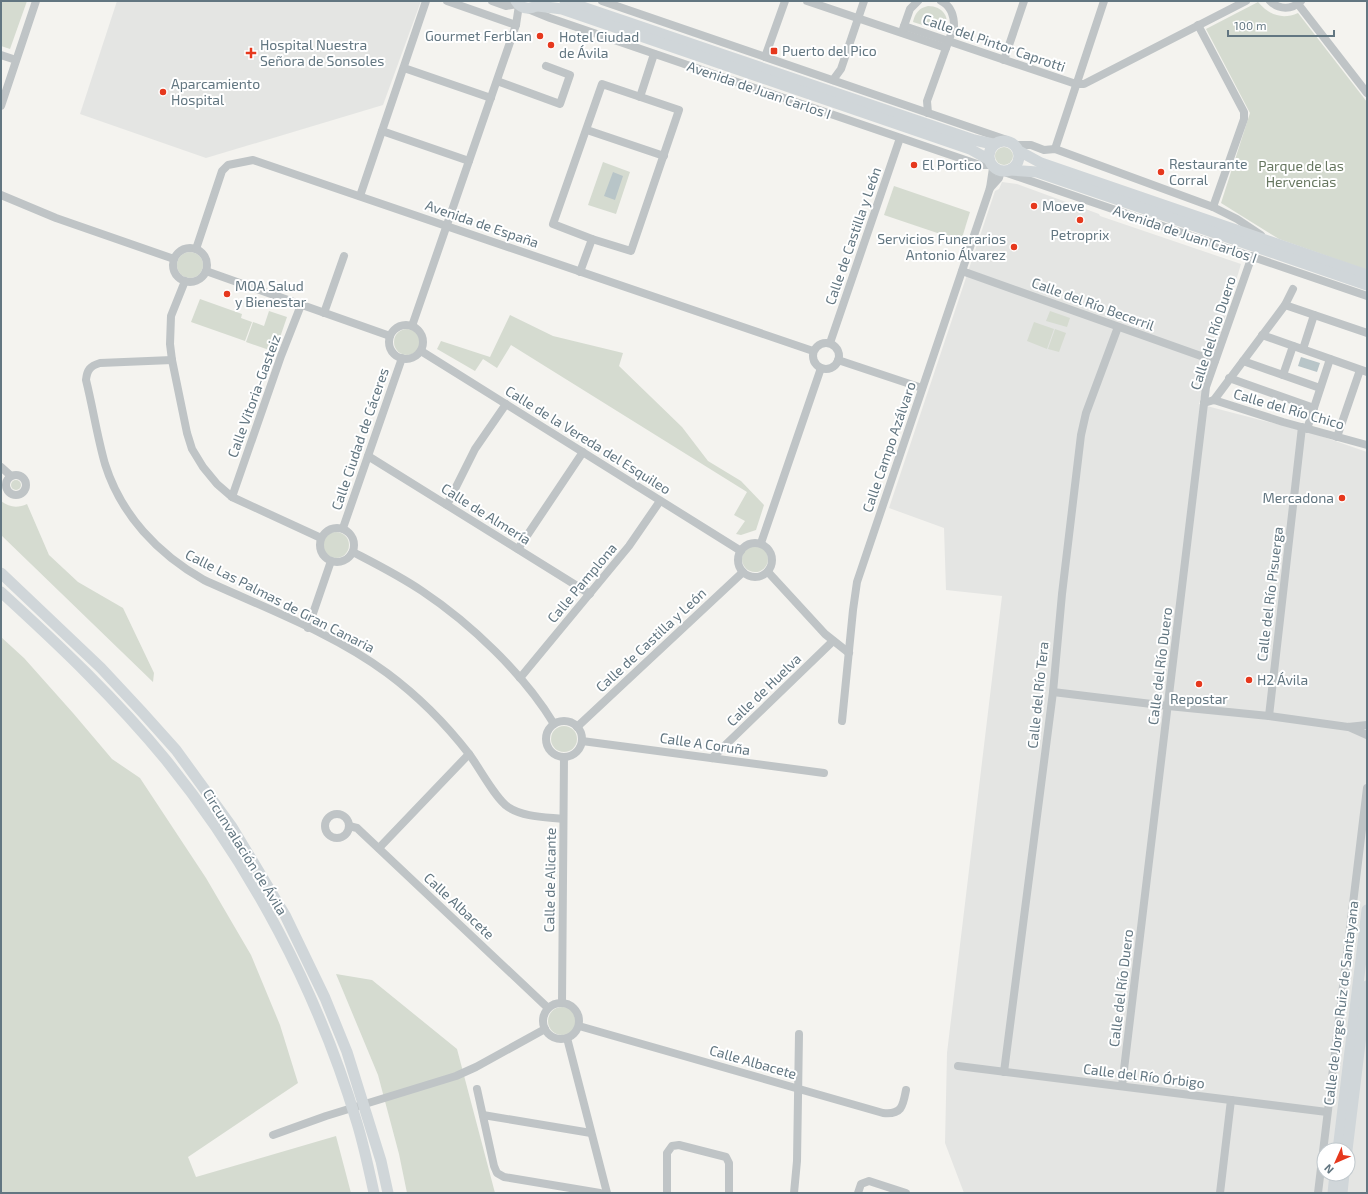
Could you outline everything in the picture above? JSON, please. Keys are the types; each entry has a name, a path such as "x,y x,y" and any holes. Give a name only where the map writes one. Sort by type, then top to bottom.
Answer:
{"highway":[{"name":"Avenida de Juan Carlos I","path":"566,1 974,140 993,144"},
{"name":"Avenida de Juan Carlos I","path":"527,5 562,8 970,149 998,167 1037,172 1367,285"},
{"path":"1000,141 1014,145 1020,158 1016,166 998,167 989,151 993,144 1000,141"},
{"name":"Avenida de Juan Carlos I","path":"1014,145 1041,163 1367,275"},
{"name":"Circunvalación de Ávila","path":"1,573 96,662 142,712 176,750 232,827 285,915 325,998 347,1052 381,1161 388,1193"},
{"name":"Circunvalación de Ávila","path":"1,592 66,654 131,720 166,760 219,832 242,869 274,922 314,1006 334,1056 357,1123 374,1193"},
{"name":"Calle de Jorge Ruiz de Santayana","path":"1339,1142 1367,910"},
{"name":"Calle de Jorge Ruiz de Santayana","path":"1348,1142 1367,986"},
{"path":"1333,1193 1334,1182"},
{"path":"1342,1193 1343,1182"}],"street":[{"path":"1,106 36,1"},
{"path":"360,196 426,1"},
{"path":"447,1 516,25"},
{"name":"Avenida de Juan Carlos I","path":"492,1 506,6 527,5 550,18 980,165 998,167 1367,296"},
{"name":"Avenida de Juan Carlos I","path":"602,1 928,113 1014,145"},
{"path":"765,57 784,1"},
{"name":"Calle del Pintor Caprotti","path":"807,1 858,18 903,29 947,44 1004,60 1076,84"},
{"path":"833,80 841,69 864,1"},
{"path":"903,29 910,9 918,1"},
{"path":"919,110 927,101 954,26 954,16 950,8 943,1"},
{"path":"1004,60 1024,1"},
{"path":"1055,149 1104,1"},
{"path":"1076,84 1084,84 1246,1"},
{"path":"1270,1 1285,8 1292,7 1299,2 1367,94"},
{"path":"412,326 516,25 527,5"},
{"path":"1198,26 1244,112 1244,119 1213,207"},
{"path":"640,97 654,54"},
{"path":"1,55 16,60"},
{"path":"497,81 560,104 570,75 546,66"},
{"path":"404,68 491,98"},
{"path":"602,84 640,97 679,110 632,251 553,224 602,84"},
{"path":"927,101 928,113"},
{"path":"587,130 664,156"},
{"path":"382,131 469,161"},
{"name":"Calle de Castilla y León","path":"830,343 900,138"},
{"path":"1014,145 1031,145 1044,150 1055,149 1213,207 1237,219 1272,242"},
{"name":"Avenida de España","path":"196,249 222,171 228,165 253,160 813,351"},
{"name":"Calle Campo Azálvaro","path":"842,721 857,582 998,167"},
{"path":"1,195 56,218 174,259"},
{"path":"580,272 592,238"},
{"path":"196,249 203,254 207,262 206,271 201,278 193,282 184,281 177,276 174,268 174,259 179,252 183,250 196,249"},
{"path":"324,313 344,256"},
{"name":"Calle del Río Duero","path":"1122,1086 1206,387 1252,256"},
{"path":"206,271 390,336"},
{"name":"Calle del Río Becerril","path":"962,271 1215,361"},
{"path":"184,281 170,316 170,344 187,433 192,449 203,467 217,484 232,496 320,538"},
{"path":"1214,400 1285,305 1293,289"},
{"name":"Calle Vitoria-Gasteiz","path":"232,496 281,356 301,305"},
{"path":"1285,305 1367,333"},
{"path":"1303,349 1314,315"},
{"path":"403,325 412,326 420,332 423,342 421,351 416,356 409,359 402,358 394,354 390,345 390,336 395,329 403,325"},
{"name":"Calle del Río Tera","path":"1004,1072 1053,692 1062,594 1081,435 1086,413 1118,327"},
{"path":"1262,335 1364,371 1337,437"},
{"path":"830,343 838,350 838,360 832,368 821,368 814,361 813,351 820,344 830,343"},
{"path":"1283,375 1293,346"},
{"name":"Calle de la Vereda del Esquileo","path":"421,351 741,551"},
{"name":"Calle Ciudad de Cáceres","path":"343,528 402,358"},
{"name":"Calle del Río Pisuerga","path":"1269,716 1304,428 1314,408 1330,359"},
{"name":"Calle Las Palmas de Gran Canaria","path":"172,360 100,363 93,365 87,372 86,380 105,464 113,485 121,502 150,540 167,556 204,580 325,635 364,657 403,686 431,710 469,754 498,798 506,806 515,812 563,819"},
{"path":"838,360 922,388"},
{"path":"1243,361 1320,388"},
{"path":"761,543 821,368"},
{"path":"1230,378 1314,408"},
{"name":"Calle del Río Chico","path":"1204,403 1214,400 1304,428 1367,445"},
{"path":"447,505 475,449 506,404"},
{"path":"518,549 583,452"},
{"name":"Calle de Almería","path":"368,456 590,594"},
{"path":"1,467 11,476"},
{"name":"Calle Pamplona","path":"520,678 629,546 660,500"},
{"path":"334,527 343,528 350,534 354,542 353,552 348,558 340,562 331,561 323,556 319,547 320,538 326,531 334,527"},
{"path":"753,542 761,543 768,548 772,556 772,564 768,572 760,576 751,576 743,572 739,565 738,558 746,545 753,542"},
{"path":"353,552 402,578 423,591 455,615 488,645 520,678 554,724"},
{"path":"308,628 331,561"},
{"name":"Calle de Castilla y León","path":"577,727 743,572"},
{"path":"768,572 833,641 849,653"},
{"name":"Calle de Huelva","path":"712,758 833,641"},
{"path":"1053,692 1168,706 1269,716 1348,727 1367,725"},
{"path":"562,721 570,722 577,727 581,733 582,741 579,749 573,755 564,757 555,755 548,749 546,740 547,735 548,731 554,724 562,721"},
{"path":"1348,727 1367,735"},
{"name":"Calle A Coruña","path":"582,741 824,773"},
{"path":"379,848 469,754"},
{"name":"Calle de Alicante","path":"562,1003 564,757"},
{"name":"Calle de Jorge Ruiz de Santayana","path":"1318,1193 1367,788"},
{"name":"Calle Albacete","path":"349,826 357,828 379,848 548,1008"},
{"path":"562,1003 570,1005 576,1010 579,1018 579,1026 574,1033 567,1038 559,1039 551,1036 545,1030 543,1022 544,1015 548,1008 554,1004 562,1003"},
{"name":"Calle Albacete","path":"579,1026 883,1113 892,1114 898,1111 903,1105 906,1090"},
{"path":"273,1135 326,1116 456,1076 545,1030"},
{"path":"794,1193 797,1161 799,1034"},
{"path":"567,1038 607,1193"},
{"name":"Calle del Río Órbigo","path":"958,1066 1327,1112"},
{"path":"477,1089 494,1166 500,1175 504,1177 600,1193"},
{"path":"1220,1193 1231,1100"},
{"path":"483,1114 592,1134"},
{"path":"666,1193 667,1153 672,1146 676,1145 726,1157 729,1163 729,1193"},
{"path":"858,1193 861,1184 869,1180 906,1193"}],"shaded area":[{"name":"Hospital Nuestra Señora de Sonsoles","path":"117,1 421,1 383,105 206,158 80,114"},
{"path":"613,172 623,176 615,200 604,196"},
{"path":"1002,182 1017,184 1099,214 1100,216 1241,264 1199,404 1315,434 1367,452 1367,1193 964,1193 945,1143 947,1053 1002,596 946,590 944,528 889,508 995,191 999,189"},
{"path":"1301,357 1320,363 1317,372 1298,366"}],"green space":[{"path":"1,1 27,1 10,49 1,46"},
{"name":"Parque de las Hervencias","path":"1258,2 1271,13 1276,15 1287,16 1298,13 1367,102 1367,270 1279,239 1221,203 1250,113 1206,29"},
{"path":"928,6 938,8 944,14 947,22 945,32 913,22 918,11"},
{"path":"1000,147 1008,147 1013,152 1011,163 1008,165 1000,165 995,160 995,152"},
{"path":"603,162 630,172 616,214 588,205"},
{"path":"894,186 970,212 961,241 884,215"},
{"path":"190,252 199,256 203,265 199,274 190,278 181,274 177,265 181,256"},
{"path":"200,299 242,314 241,318 252,322 245,341 191,322"},
{"path":"269,311 287,317 275,352 246,342 253,322 264,326"},
{"path":"1050,311 1070,318 1067,327 1046,321"},
{"path":"510,315 553,336 623,353 619,366 682,427 708,461 741,481 764,505 756,530 741,535 736,534 745,521 734,515 747,492 511,345 497,368 483,359 475,371 437,349 441,341 490,357"},
{"path":"1034,322 1054,329 1047,349 1027,341"},
{"path":"407,329 416,333 420,342 416,351 407,355 398,351 394,342 398,333"},
{"path":"1055,329 1066,333 1059,352 1048,349"},
{"path":"14,480 18,480 20,481 20,489 14,490 11,487 11,483"},
{"path":"1,501 14,507 27,504 49,555 78,582 123,608 154,673 153,682 1,535"},
{"path":"336,532 345,536 349,545 345,554 336,558 327,554 323,545 327,536"},
{"path":"755,546 764,550 768,559 764,568 755,572 746,568 742,559 746,550"},
{"path":"1,637 24,658 112,759 140,778 206,878 251,955 280,1025 298,1083 188,1157 196,1177 336,1136 351,1193 1,1193"},
{"path":"564,726 573,730 577,739 573,748 564,752 555,748 551,739 555,730"},
{"path":"336,974 372,980 457,1049 495,1193 407,1193 399,1154 378,1075"},
{"path":"562,1007 572,1011 576,1021 572,1031 562,1035 552,1031 548,1021 552,1011"}],"place":[{"name":"Gourmet Ferblan","path":"540,36"},
{"name":"Hotel Ciudad de Ávila","path":"551,45"},
{"name":"Puerto del Pico","path":"774,51"},
{"name":"Hospital Nuestra Señora de Sonsoles","path":"251,53"},
{"name":"Aparcamiento Hospital","path":"163,92"},
{"name":"El Portico","path":"914,165"},
{"name":"Restaurante Corral","path":"1161,172"},
{"name":"Moeve","path":"1034,206"},
{"name":"Petroprix","path":"1080,220"},
{"name":"Servicios Funerarios Antonio Álvarez","path":"1014,247"},
{"name":"MOA Salud y Bienestar","path":"227,294"},
{"name":"Mercadona","path":"1342,498"},
{"name":"H2 Ávila","path":"1249,680"},
{"name":"Repostar","path":"1199,684"}]}
